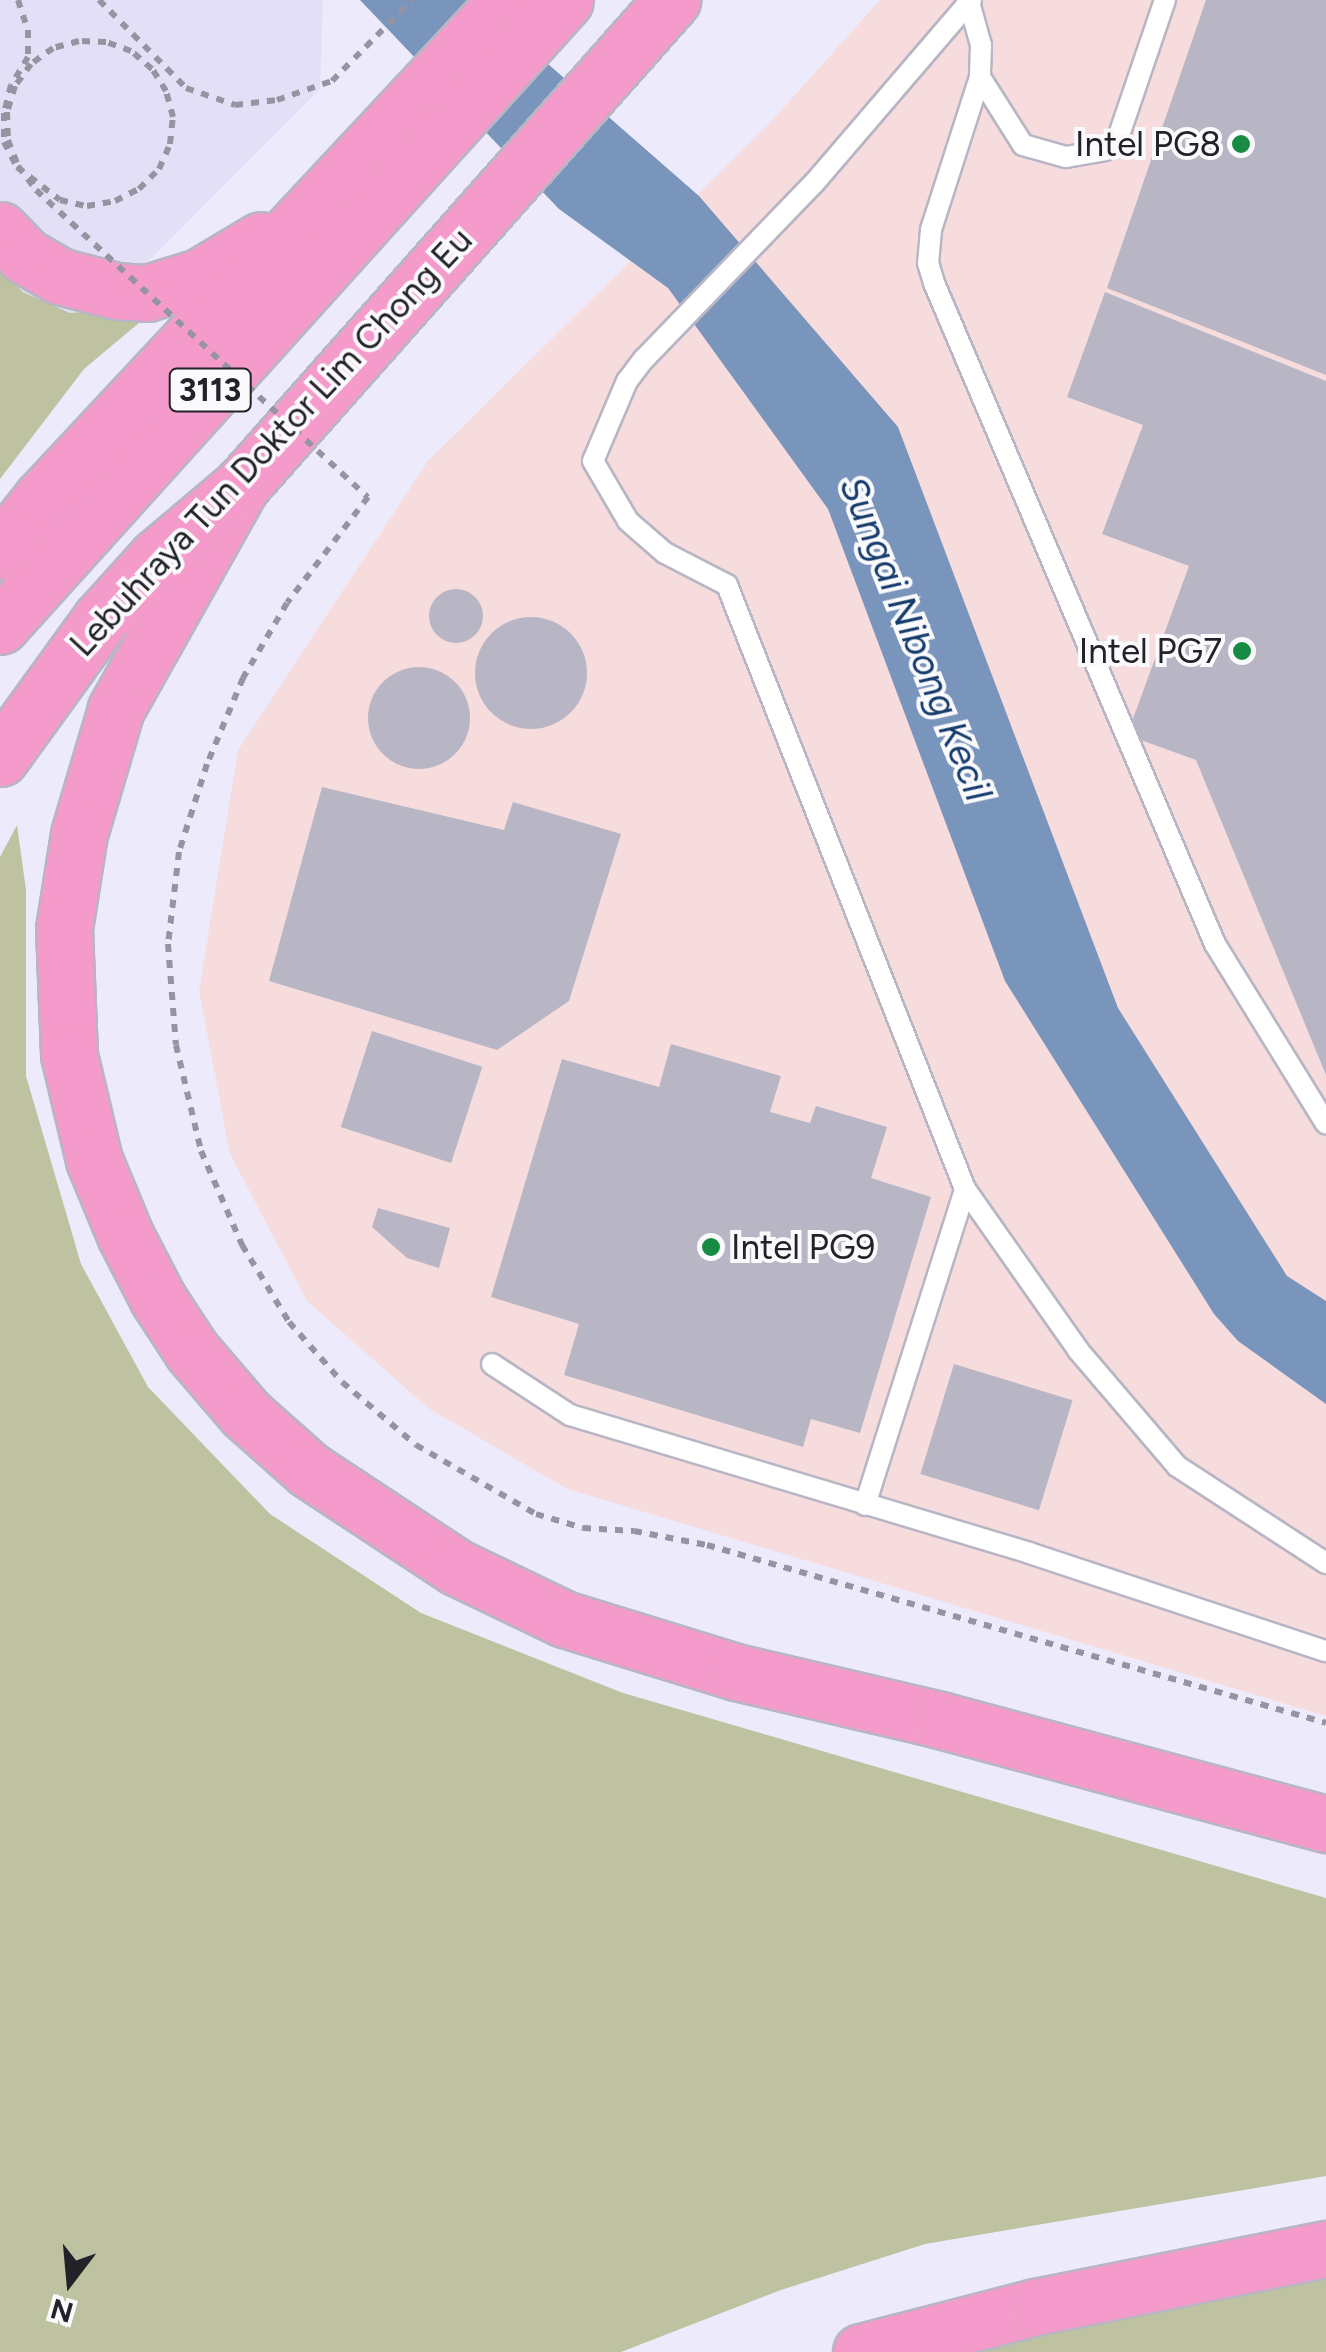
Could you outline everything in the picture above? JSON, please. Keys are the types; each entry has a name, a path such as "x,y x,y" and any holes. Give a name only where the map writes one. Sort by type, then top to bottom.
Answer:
{"highway":[{"path":"0,230 24,256 59,276 117,291 148,293 199,277 320,204 406,143 507,0"},
{"name":"3113","path":"0,626 406,143 565,0"},
{"name":"Lebuhraya Tun Doktor Lim Chong Eu","path":"0,758 100,620 157,557 241,486 666,6"},
{"path":"0,551 40,499 320,204"},
{"path":"241,486 116,708 80,834 64,929 68,1055 94,1160 125,1235 158,1299 192,1352 246,1414 308,1470 456,1567 564,1619 736,1672 960,1726 1326,1824"},
{"path":"861,2352 1035,2307 1326,2249"}],"lane":[{"path":"980,77 1023,146 1066,157 1106,150 1118,138 1165,0"},
{"path":"970,1 981,45 980,77 931,230 928,263 934,283 1215,944 1326,1124"},
{"path":"970,1 814,183 670,331 627,382 593,461 628,521 664,554 727,585 965,1189 1078,1350 1177,1466 1326,1564"},
{"path":"864,1505 965,1189"},
{"path":"492,1364 570,1415 1029,1553 1325,1650"}],"path":[{"path":"18,0 28,30 28,57 11,85 4,112 4,142 17,167 60,200 88,206 114,201 139,189 158,169 170,144 173,117 159,80 131,52 106,42 79,40 53,48 31,64 15,86 6,112 8,140 18,166 36,190 368,497 288,602 242,678 207,764 179,852 168,944 176,1045 200,1152 242,1245 289,1322 342,1382 416,1446 536,1514 583,1528 634,1530 708,1545 1326,1724"},
{"path":"99,0 186,88 235,105 277,100 332,81 412,0"}],"shaded area":[{"path":"0,0 323,0 320,89 0,410"},
{"path":"880,0 1326,0 1326,1716 567,1489 428,1408 307,1301 230,1154 199,991 238,750 428,461 767,126"}],"green space":[{"path":"0,271 23,292 70,313 158,307 84,369 0,479"},
{"path":"17,825 26,890 26,1076 81,1264 148,1387 270,1514 421,1613 623,1693 1326,1898 1326,2176 925,2244 781,2290 621,2352 0,2352 0,857"},
{"path":"1326,2279 1326,2352 974,2352 1041,2333 1203,2299"}],"water":[{"name":"Sungai Nibong Kecil","path":"360,0 475,0 699,196 898,427 1118,1008 1287,1276 1326,1301 1326,1404 1238,1341 1214,1314 1005,981 828,509 668,288 559,209"}],"building":[{"name":"Intel PG8","path":"1206,0 1326,0 1326,375 1107,288"},
{"name":"Intel PG7","path":"1105,292 1326,381 1326,1075 1196,760 1127,735 1189,566 1102,534 1143,425 1067,397"},
{"path":"456,589 475,597 483,616 475,635 456,643 437,635 429,616 437,597"},
{"path":"531,617 552,621 571,633 583,652 587,673 583,694 571,713 552,725 531,729 510,725 491,713 479,694 475,673 479,652 491,633 510,621"},
{"path":"419,667 439,671 455,682 466,698 470,718 466,738 455,754 439,765 419,769 399,765 383,754 372,738 368,718 372,698 383,682 399,671"},
{"path":"322,787 504,830 513,802 621,834 569,1001 497,1050 269,981"},
{"path":"372,1031 482,1067 451,1163 341,1127"},
{"name":"Intel PG9","path":"671,1044 781,1076 770,1112 810,1123 816,1106 887,1127 871,1178 931,1197 860,1433 811,1419 803,1447 564,1375 579,1324 491,1297 562,1059 659,1087"},
{"path":"378,1208 450,1228 439,1268 407,1258 372,1227"},
{"path":"954,1364 1073,1400 1039,1510 920,1474"}],"place":[{"name":"Intel PG8","path":"1241,144"},
{"name":"Intel PG7","path":"1242,651"},
{"name":"Intel PG9","path":"711,1247"}]}
